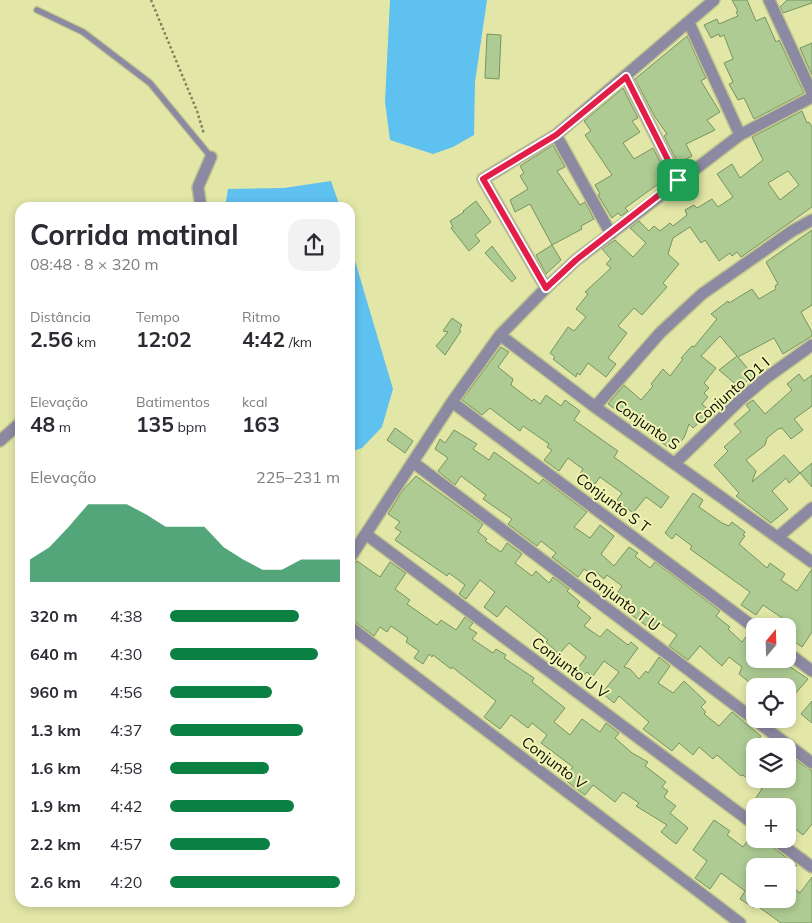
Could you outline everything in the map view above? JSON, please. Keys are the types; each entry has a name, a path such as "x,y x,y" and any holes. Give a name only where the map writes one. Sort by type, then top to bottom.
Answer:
{"street":[{"path":"546,288 483,179 556,135 714,0"},
{"path":"355,551 452,402 500,335 546,288 576,260 678,180 740,135 812,95 769,0"},
{"path":"689,23 740,135"},
{"path":"626,77 678,180"},
{"path":"556,135 611,234"},
{"path":"200,202 198,187 211,157"},
{"path":"595,407 660,333 702,294 812,220"},
{"name":"Conjunto S","path":"500,335 595,407 812,562"},
{"name":"Conjunto D1 I","path":"675,463 740,400 766,378 812,345"},
{"name":"Conjunto S T","path":"452,402 746,621"},
{"path":"0,441 15,428"},
{"name":"Conjunto T U","path":"414,463 812,763"},
{"path":"778,537 812,508"},
{"name":"Conjunto U V","path":"367,535 746,818"},
{"name":"Conjunto V","path":"355,631 740,923"},
{"path":"796,659 812,671"},
{"path":"786,848 812,867"}],"lane":[{"path":"37,10 83,32 150,83 211,157"}],"path":[{"path":"152,0 197,111 211,157"}],"water":[{"path":"390,0 487,0 475,82 474,135 453,147 433,154 390,140 385,102"},
{"path":"331,181 338,202 226,202 228,189 284,188"},
{"path":"355,261 393,389 382,427 362,448 355,450"}],"building":[{"path":"732,0 747,0 756,21 765,17 776,42 779,40 804,93 754,119 744,98 738,100 729,84 733,82 724,63 733,59 724,35 720,37 719,34 711,38 704,25 717,19 719,24 738,16 736,12 738,11"},
{"path":"787,0 812,0 812,3 783,13 780,7"},
{"path":"487,34 501,35 499,79 485,78"},
{"path":"687,36 706,78 701,81 720,112 707,120 715,130 686,144 692,156 678,163 664,136 667,134 655,117 635,79"},
{"path":"812,43 812,75 800,48"},
{"path":"623,88 638,118 632,121 640,132 623,143 634,159 653,148 668,177 625,208 628,211 621,216 618,213 612,218 598,195 600,194 595,185 612,175 585,135 591,131 584,121"},
{"path":"802,111 807,123 809,122 812,127 812,207 741,257 737,252 732,256 730,253 719,261 705,240 701,243 690,227 673,238 668,254 679,264 663,283 667,287 642,315 634,308 618,326 627,333 608,358 616,364 606,377 588,363 580,375 577,373 576,377 553,359 555,357 550,353 568,327 574,331 586,317 576,309 588,294 585,292 611,268 606,264 611,259 602,249 615,240 633,257 646,243 630,228 639,221 649,231 654,226 660,231 670,223 673,226 687,215 685,210 694,205 697,208 712,199 718,207 733,197 717,174 732,164 740,178 763,160 752,137","holes":["788,171 799,185 780,200 768,183"]},
{"path":"553,145 565,167 557,171 580,205 585,202 594,219 581,226 582,229 552,245 530,204 515,212 510,200 528,189 520,176 524,173 520,166"},
{"path":"476,201 491,222 475,235 480,241 469,251 451,228 453,227 450,221"},
{"path":"812,230 812,305 801,312 812,332 812,336 783,354 774,338 738,357 753,375 740,388 719,370 737,356 720,336 701,356 716,368 704,383 709,388 704,393 708,397 702,404 711,412 693,428 689,424 684,438 672,450 608,404 624,385 641,400 653,386 651,384 663,369 670,376 683,359 681,358 692,346 694,347 717,319 711,314 728,301 729,303 752,289 759,299 776,289 775,286 778,284 766,262"},
{"path":"552,245 561,260 546,274 536,255"},
{"path":"492,246 516,278 512,282 485,253"},
{"path":"452,318 462,325 459,330 461,331 445,355 436,346 448,332 443,331"},
{"path":"501,347 509,352 498,367 513,379 511,385 532,401 534,399 540,404 546,395 561,406 565,400 580,411 574,420 618,451 614,457 669,497 661,508 646,497 633,513 617,500 622,493 600,477 595,484 580,474 583,469 568,458 559,471 544,460 552,450 547,447 549,444 523,426 520,431 490,408 482,415 462,400"},
{"path":"799,374 804,381 812,375 812,406 794,419 803,430 791,439 782,428 778,429 767,438 765,445 746,460 756,471 752,482 784,455 800,473 789,483 786,478 772,491 788,509 771,523 736,496 739,493 714,465 728,451 724,447 741,432 734,424 750,410 746,405 753,400 765,414 792,390 787,384"},
{"path":"395,428 413,441 405,453 387,440"},
{"path":"454,430 477,444 473,449 489,460 494,452 539,484 543,479 587,512 574,527 590,538 600,525 614,536 601,554 614,566 629,547 638,553 635,556 650,568 655,562 720,611 716,616 730,627 728,629 742,642 746,637 746,668 792,668 808,679 796,693 796,678 746,678 746,680 739,674 742,667 729,657 722,666 700,646 688,660 669,646 677,635 657,621 651,629 619,606 625,599 618,592 622,586 607,575 604,579 596,572 594,576 584,569 578,577 552,557 556,553 541,541 537,546 508,524 512,519 483,499 486,495 461,476 455,485 438,471 448,458 435,449 440,439 445,443"},
{"path":"812,463 812,487 800,473"},
{"path":"416,476 483,524 478,532 487,539 485,541 501,552 507,543 522,554 515,563 532,576 536,571 549,583 553,577 569,589 567,591 580,602 577,606 591,618 584,626 600,637 607,629 628,645 631,642 638,648 624,667 630,669 639,679 646,671 648,673 659,657 670,666 658,683 673,693 684,681 706,702 701,707 706,712 704,714 719,726 732,712 746,724 746,728 751,728 761,736 759,738 746,738 746,777 741,776 717,755 713,759 699,747 693,755 679,743 672,751 643,729 649,722 619,696 614,703 602,693 619,672 604,661 592,677 587,672 584,675 577,669 586,657 569,643 559,654 546,642 548,640 506,606 497,617 484,607 495,592 480,580 466,599 459,594 465,585 449,573 447,576 395,540 401,532 395,528 400,522 388,514 403,490"},
{"path":"693,493 703,500 699,507 722,523 729,526 732,522 745,532 743,535 745,536 739,544 767,568 770,563 785,574 781,580 797,591 812,569 812,632 802,647 796,643 796,618 782,618 763,605 756,615 741,605 750,592 690,549 692,546 676,534 672,539 665,533"},
{"path":"357,561 380,577 390,562 406,573 395,589 410,600 407,604 437,625 441,620 456,630 465,617 473,623 469,628 477,633 472,639 493,653 496,649 506,655 504,658 534,678 532,682 565,708 554,722 570,735 582,719 600,732 606,723 619,733 615,738 632,753 648,762 645,766 666,782 662,787 668,791 664,797 676,806 670,813 688,828 676,844 661,832 667,825 636,806 639,803 623,792 615,802 593,785 585,795 569,783 564,778 573,767 541,743 547,735 532,723 528,728 511,715 500,729 484,717 496,701 452,667 451,669 429,654 423,664 414,658 419,651 406,642 408,638 391,626 387,632 380,627 374,636 355,622 355,564"},
{"path":"812,701 812,723 801,714"},
{"path":"796,760 812,771 812,824 803,835 796,829 796,798 756,798 762,789 761,788 796,788"},
{"path":"714,820 730,831 727,835 743,847 746,843 746,848 774,848 787,858 746,858 746,903 740,899 745,891 721,873 710,889 695,878 707,861 693,850"},
{"path":"812,877 812,923 781,923 760,908 796,908 796,890 800,893"}],"route":[{"path":"626,77 678,180 576,260 546,288 483,179 556,135 626,77"}]}
